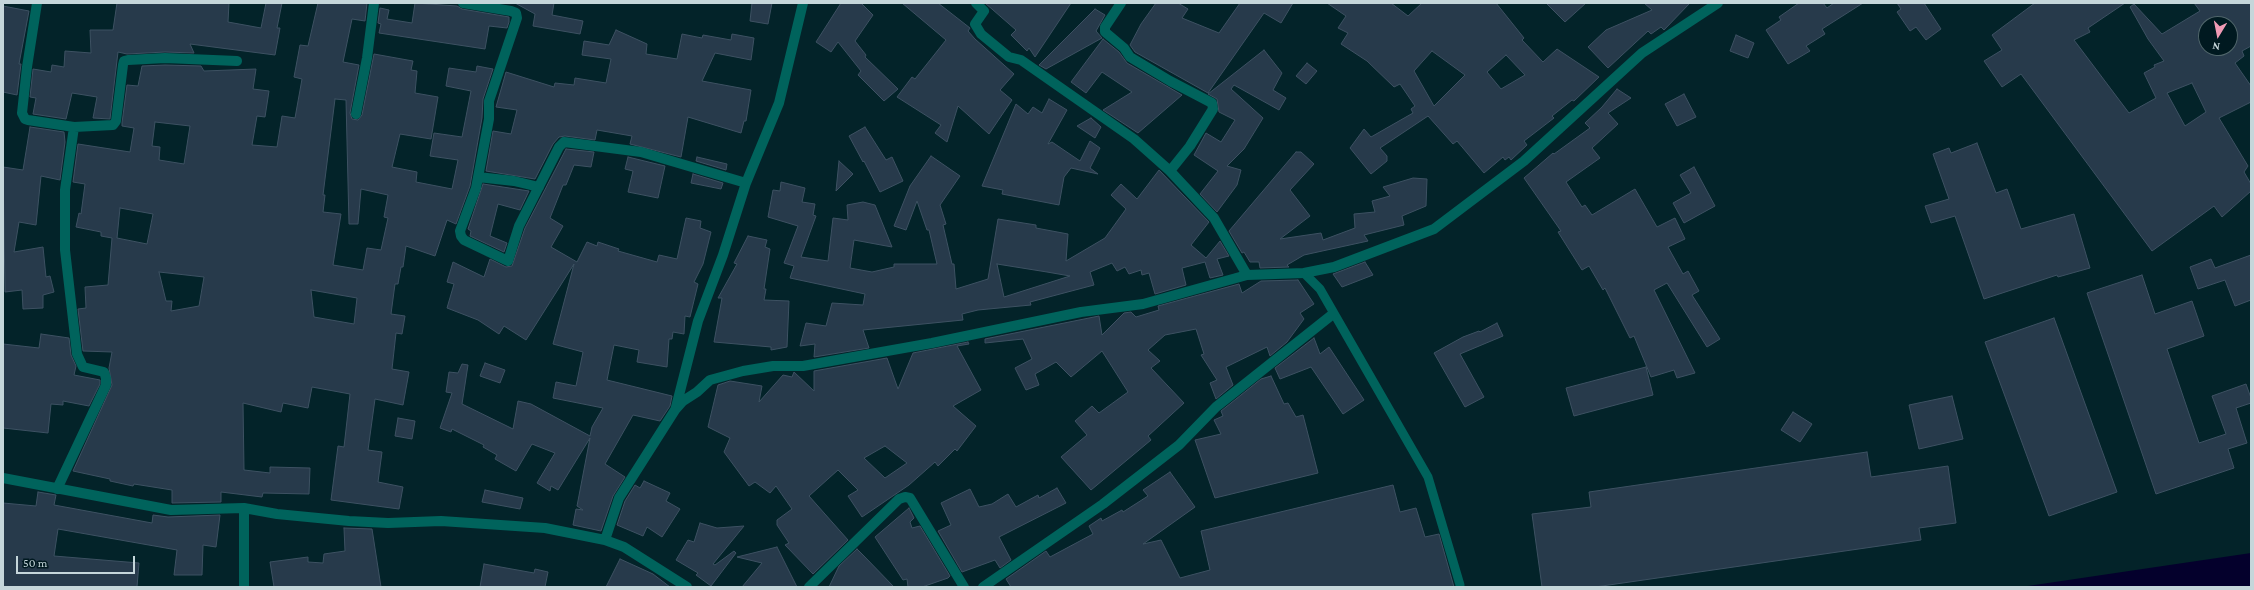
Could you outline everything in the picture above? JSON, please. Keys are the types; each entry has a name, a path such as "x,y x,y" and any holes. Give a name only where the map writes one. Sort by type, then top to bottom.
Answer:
{"street":[{"path":"37,3 27,67 23,116 28,120 74,128 115,124 124,61 142,58 237,61"},
{"path":"356,114 367,58 374,3"},
{"path":"463,3 511,11 516,13 517,18 489,100 489,119 478,177 461,236 471,244 508,262 520,226 559,147 564,142 641,152 746,182"},
{"path":"675,410 698,321 723,255 746,182 779,103 803,3"},
{"path":"976,3 984,11 975,24 981,34 1009,57 1021,60 1134,139 1170,171 1214,218 1247,275"},
{"path":"1121,3 1105,27 1105,32 1124,48 1130,57 1170,81 1212,103 1213,109 1190,146 1170,171"},
{"path":"605,540 619,498 675,410 683,401 697,392 710,380 744,371 773,366 804,366 932,343 1081,312 1143,304 1247,275 1304,273 1334,267 1434,229 1524,161 1642,53 1718,3"},
{"path":"57,489 106,385 104,372 83,367 77,354 64,250 64,190 74,128"},
{"path":"478,177 514,181 539,187"},
{"path":"983,587 1103,504 1179,445 1216,407 1333,314"},
{"path":"3,478 171,510 244,508 277,514 349,521 388,523 441,521 545,528 605,540 624,547 687,587"},
{"path":"809,587 899,499 905,497 910,498 964,587"},
{"path":"244,508 244,587"}],"lane":[{"path":"1304,273 1320,289 1428,477 1460,585"}],"shaded area":[{"path":"2251,553 2251,587 2021,587 2156,567"}],"building":[{"path":"117,3 229,3 228,22 261,28 266,3 282,3 277,28 280,28 275,55 190,44 194,53 165,52 127,54 118,52 110,119 93,118 97,97 72,93 66,119 33,114 36,98 30,97 33,69 51,72 52,65 64,67 65,51 91,53 90,30 113,30"},
{"path":"318,3 367,3 365,21 352,19 343,62 359,65 350,113 352,119 358,120 362,115 374,54 413,61 411,70 417,71 415,93 438,97 431,139 400,134 392,167 417,172 416,182 452,189 458,160 430,156 434,133 462,137 471,91 446,86 449,68 476,72 477,66 493,69 483,99 482,118 470,186 456,224 447,220 435,256 406,246 403,267 401,267 398,284 395,284 391,314 405,316 402,334 396,333 392,369 409,372 403,405 375,399 368,450 382,452 378,482 403,487 399,509 331,500 338,446 344,447 350,394 312,387 308,408 283,403 281,412 243,403 244,470 270,473 270,467 310,468 309,494 263,493 262,497 221,492 221,502 172,503 172,490 134,484 133,486 110,481 110,479 73,471 112,385 109,368 112,352 83,351 78,309 86,308 85,287 108,285 112,238 101,236 101,232 76,227 79,213 81,214 85,184 73,182 78,144 130,152 134,128 122,126 127,85 138,86 142,66 165,65 201,66 204,71 256,69 253,89 269,91 265,117 257,116 252,145 277,147 282,116 295,118 302,79 294,77 300,45 308,46","holes":["335,99 346,100 349,224 358,224 361,189 388,195 384,217 388,218 381,250 367,248 363,270 333,265 341,214 323,212 325,195 323,195","155,122 190,126 184,164 159,160 160,147 152,146","120,208 153,214 147,244 117,238","159,272 204,277 199,306 171,311 172,301 166,301","311,290 357,298 354,324 314,317"]},
{"path":"415,3 457,6 462,9 509,17 509,22 507,28 489,26 485,49 379,33 381,24 378,23 380,8 389,10 387,19 412,23"},
{"path":"515,3 554,3 552,15 583,21 580,34 533,26 535,14"},
{"path":"752,3 772,3 768,24 750,21"},
{"path":"841,3 861,3 873,15 855,41 866,55 865,57 898,89 884,101 858,75 861,71 838,42 831,52 816,42"},
{"path":"902,3 938,3 970,28 968,31 975,39 1014,74 1000,90 1012,100 989,134 958,106 947,142 935,133 941,125 897,97 912,77 915,79 946,40"},
{"path":"985,3 1071,3 1035,57 1029,48 1027,51 1011,35 1016,30"},
{"path":"1156,3 1178,3 1188,9 1182,18 1219,33 1240,3 1293,3 1281,23 1264,13 1208,93 1135,52 1130,45 1141,24"},
{"path":"1327,3 1391,3 1408,16 1422,3 1496,3 1524,38 1522,40 1543,62 1557,49 1599,77 1574,101 1572,100 1552,116 1554,118 1524,141 1527,145 1511,160 1509,157 1505,160 1503,157 1484,173 1457,141 1453,144 1428,116 1380,148 1387,156 1387,161 1371,174 1350,148 1364,129 1371,137 1413,113 1411,109 1415,106 1400,84 1394,87 1367,61 1341,44 1348,33 1338,28 1346,16","holes":["1432,51 1465,75 1434,106 1414,71","1506,55 1525,75 1501,89 1487,72"]},
{"path":"1546,3 1586,3 1565,22"},
{"path":"1644,3 1690,3 1664,30 1661,27 1651,34 1648,31 1608,68 1588,47 1606,30 1652,10"},
{"path":"1799,3 1823,3 1827,8 1834,3 1863,3 1822,29 1825,34 1806,46 1810,51 1788,64 1766,30 1781,20 1779,17"},
{"path":"1897,3 1924,3 1941,29 1926,40 1916,27 1910,31 1897,12 1901,9"},
{"path":"2035,3 2125,3 2088,28 2090,32 2074,40 2129,113 2156,98 2144,73 2155,67 2154,65 2164,61 2148,39 2130,7 2134,4 2162,34 2200,11 2194,3 2251,3 2251,46 2242,51 2244,56 2235,63 2251,86 2251,102 2219,118 2248,166 2244,172 2251,184 2251,191 2222,217 2214,206 2152,251 2021,74 2002,87 1984,61 2002,50 1992,35","holes":["2192,83 2206,112 2185,126 2167,93"]},
{"path":"3,6 29,11 19,64 21,64 17,95 3,92"},
{"path":"1095,9 1105,15 1096,31 1102,38 1046,69 1039,65"},
{"path":"616,30 647,44 646,54 677,59 682,34 702,38 703,35 731,40 732,34 754,38 751,60 715,53 702,81 751,90 746,121 744,121 741,133 688,117 681,157 630,144 632,136 597,130 595,140 565,136 559,137 553,144 535,179 486,171 493,131 511,134 517,110 496,107 506,72 554,87 555,83 574,85 575,78 606,83 611,59 582,55 584,41 609,45"},
{"path":"1736,35 1754,43 1748,58 1730,51"},
{"path":"1103,39 1119,52 1127,63 1182,95 1138,133 1103,110 1132,92 1102,72 1086,93 1071,82"},
{"path":"1264,50 1282,73 1273,90 1286,98 1279,110 1234,85 1231,89 1263,118 1244,149 1227,166 1241,170 1237,185 1217,212 1200,194 1218,171 1194,155 1206,133 1221,142 1235,120 1219,112 1217,99 1208,94"},
{"path":"1307,63 1317,71 1306,84 1296,76"},
{"path":"1617,89 1631,98 1608,113 1618,124 1592,148 1600,158 1566,182 1582,207 1585,205 1592,215 1635,189 1657,227 1675,218 1685,239 1668,247 1683,274 1688,271 1699,291 1692,295 1720,339 1707,347 1667,283 1654,290 1695,373 1677,378 1674,370 1651,377 1634,336 1630,338 1605,288 1603,290 1589,266 1582,270 1558,232 1561,231 1524,178 1553,153 1554,154 1590,128 1585,123 1602,107"},
{"path":"1684,94 1696,117 1677,126 1665,104"},
{"path":"1049,99 1067,110 1048,144 1052,142 1080,161 1090,141 1100,148 1090,168 1098,174 1071,168 1064,177 1059,205 1002,194 1003,190 982,186 1016,104 1028,114 1033,107 1042,113"},
{"path":"1091,118 1101,127 1095,138 1077,126"},
{"path":"30,127 64,132 65,142 60,180 41,176 36,225 19,222 14,252 43,247 46,277 50,276 54,292 43,295 43,308 23,309 22,290 5,292 3,167 23,170"},
{"path":"865,127 886,160 892,157 903,181 880,192 849,136"},
{"path":"1977,143 1996,193 2007,189 2021,229 2074,214 2090,268 2058,277 2057,275 1984,299 1955,216 1931,223 1925,206 1949,199 1933,154 1949,148 1951,153"},
{"path":"566,149 594,152 591,167 574,165 566,185 563,185 550,218 563,226 551,247 577,262 587,242 597,246 598,242 619,249 618,251 657,262 659,255 677,259 686,218 701,221 700,228 711,232 703,264 694,282 698,284 690,317 685,316 684,334 673,332 672,339 669,339 667,367 637,362 639,350 614,345 607,380 672,396 670,406 660,421 633,415 605,464 625,477 613,496 601,531 573,525 576,509 583,510 577,506 590,438 558,490 551,486 550,491 537,483 555,453 532,444 516,471 495,459 497,455 483,447 484,445 452,429 451,432 440,428 452,393 446,392 449,372 458,373 462,364 468,365 462,404 513,429 518,401 531,404 590,436 592,427 603,408 553,398 556,382 576,386 583,352 553,344 574,264 526,340 504,326 499,334 478,320 447,308 454,284 447,282 453,262 484,277 490,259 506,267 512,266 525,228"},
{"path":"1296,152 1301,152 1314,164 1290,190 1310,216 1280,239 1321,233 1323,240 1355,228 1354,214 1375,212 1372,201 1390,196 1383,187 1413,178 1427,179 1426,206 1402,216 1404,225 1364,235 1368,241 1304,255 1287,265 1289,267 1260,268 1259,262 1250,262 1244,252 1242,253 1229,231"},
{"path":"931,156 960,176 940,205 946,224 943,225 952,264 954,264 956,289 988,279 998,219 1036,225 1036,228 1068,234 1066,261 1105,238 1126,209 1111,195 1121,184 1137,199 1159,170 1209,222 1191,245 1206,258 1220,241 1229,256 1217,259 1223,275 1210,278 1205,262 1182,268 1186,285 1155,294 1149,273 1142,275 1141,270 1129,274 1125,267 1117,271 1112,263 1090,272 1094,285 1030,302 1031,305 978,310 962,314 963,320 863,330 869,348 814,357 815,344 800,346 806,323 826,326 832,303 863,305 865,294 790,278 794,266 784,263 798,226 768,217 773,190 780,191 781,182 805,188 802,202 815,204 813,215 816,216 801,257 828,261 833,218 848,220 847,205 863,202 875,205 892,247 854,240 850,268 872,272 894,267 894,264 937,264 929,230 927,230 917,201 906,230 894,226 910,186","holes":["997,264 1070,276 1004,297"]},
{"path":"628,157 665,166 658,198 628,192 633,171 625,169"},
{"path":"697,157 727,164 726,170 696,161"},
{"path":"839,161 853,174 836,191"},
{"path":"1694,167 1715,206 1684,223 1673,203 1691,193 1680,175"},
{"path":"693,174 723,183 721,189 691,183"},
{"path":"483,184 529,191 520,210 498,204 490,236 507,243 504,252 470,236 471,231 468,229"},
{"path":"748,236 767,240 765,247 770,249 764,289 766,289 764,300 789,301 787,347 771,350 771,347 714,342 722,298 718,298 737,264 734,263"},
{"path":"2251,255 2251,300 2235,306 2225,280 2198,289 2190,267 2211,259 2215,268"},
{"path":"1365,262 1373,275 1342,287 1333,274"},
{"path":"2142,275 2155,314 2192,301 2204,336 2167,349 2199,443 2226,434 2212,396 2246,384 2251,398 2251,403 2236,408 2247,443 2228,449 2234,468 2156,494 2087,293"},
{"path":"1298,280 1314,304 1300,313 1304,319 1287,342 1270,356 1267,347 1226,367 1233,385 1216,399 1210,383 1217,380 1201,355 1204,354 1196,329 1165,335 1148,350 1160,361 1151,368 1184,403 1148,436 1151,440 1091,490 1061,457 1087,435 1075,421 1092,406 1099,413 1128,392 1102,351 1071,377 1056,362 1035,374 1039,385 1026,390 1015,368 1032,359 1023,339 985,343 985,339 1099,316 1102,335 1124,313 1131,312 1136,317 1159,310 1158,306 1239,284 1242,293 1261,281"},
{"path":"2054,318 2117,492 2049,516 1985,342"},
{"path":"1497,323 1503,336 1460,354 1484,397 1465,407 1434,353 1463,337 1479,331 1480,332"},
{"path":"41,334 69,338 71,355 76,366 74,375 100,380 100,384 89,406 63,401 63,405 51,404 48,433 3,428 3,344 39,348"},
{"path":"1314,338 1320,354 1329,347 1364,400 1343,414 1311,367 1280,379 1275,368"},
{"path":"968,342 969,344 957,346 981,390 953,406 976,426 957,451 955,449 938,466 935,462 909,485 862,517 848,496 858,490 838,470 809,496 848,540 813,574 785,545 789,543 777,525 777,520 792,509 776,486 770,493 755,482 749,486 724,452 730,438 708,427 718,385 730,381 762,386 759,402 783,375 792,377 794,372 814,391 814,371 887,358 898,389 913,353","holes":["885,446 907,463 885,478 864,458"]},
{"path":"485,363 505,370 500,383 480,376"},
{"path":"1646,367 1653,395 1574,416 1566,388"},
{"path":"1271,376 1284,404 1288,403 1296,417 1303,415 1318,473 1215,498 1195,440 1221,434 1214,420 1223,416 1221,411 1261,379"},
{"path":"1952,396 1963,439 1919,449 1909,405"},
{"path":"1793,412 1812,424 1800,442 1781,430"},
{"path":"398,418 415,421 412,439 395,436"},
{"path":"1867,452 1871,477 1948,466 1956,523 1919,528 1921,540 1595,587 1542,587 1532,514 1591,507 1589,492"},
{"path":"1170,472 1195,507 1143,544 1161,540 1180,578 1210,570 1201,531 1393,485 1400,512 1416,508 1425,537 1439,534 1454,587 1011,587 1006,579 1046,551 1050,557 1093,534 1089,526 1101,518 1102,521 1122,510 1123,512 1148,496 1143,490"},
{"path":"644,481 670,493 666,501 680,509 662,537 647,527 643,536 617,525 625,501 635,485 640,488"},
{"path":"1057,488 1066,503 999,537 1011,560 1000,568 995,560 962,572 938,531 951,525 941,503 970,489 979,507 992,504 1008,494 1016,507 1038,495 1039,498"},
{"path":"485,490 523,498 520,509 482,502"},
{"path":"38,492 56,495 54,505 152,523 153,515 168,517 220,515 216,547 203,545 202,575 174,575 177,550 58,529 54,556 139,563 137,587 3,587 3,503 36,506"},
{"path":"909,508 914,518 910,522 912,528 920,526 950,576 948,578 922,587 908,587 907,579 903,580 875,537"},
{"path":"700,523 717,528 744,526 713,564 715,565 734,551 736,553 711,586 696,575 698,573 676,560 688,540 694,542"},
{"path":"344,528 372,529 381,587 274,587 270,562 308,557 308,562 323,563 324,554 345,551"},
{"path":"777,547 797,587 742,587 762,563 737,557"},
{"path":"857,549 894,587 829,587 839,566"},
{"path":"620,559 653,574 670,587 606,587"},
{"path":"484,564 534,573 535,569 548,572 545,587 480,587"}]}
